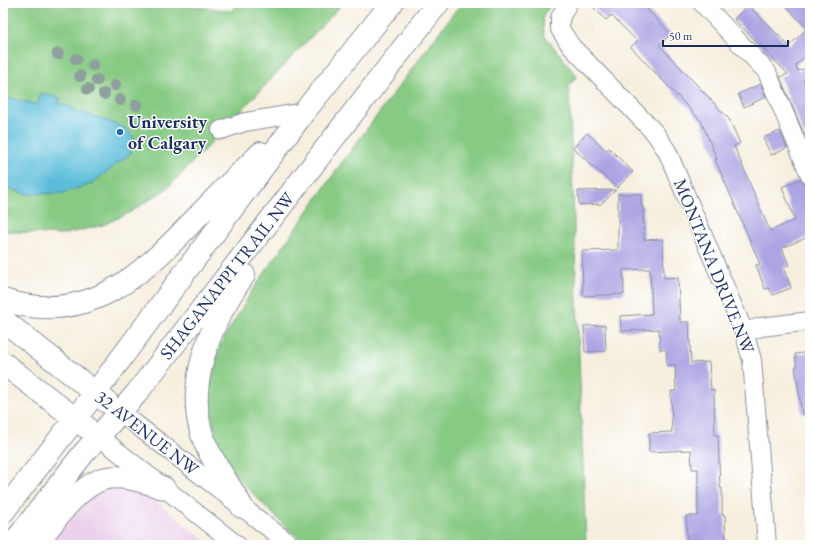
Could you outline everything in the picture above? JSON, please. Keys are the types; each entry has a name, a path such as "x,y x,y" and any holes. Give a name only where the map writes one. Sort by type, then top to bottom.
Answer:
{"main road":[{"name":"SHAGANAPPI TRAIL NW","path":"3,512 96,392 304,112 392,3"},
{"name":"SHAGANAPPI TRAIL NW","path":"12,545 98,436 120,412 438,3"},
{"path":"3,300 36,308 53,308 70,306 93,299 111,290 141,271 163,252 233,179 304,112"},
{"path":"242,507 205,443 199,418 197,382 203,356 217,319 236,286 303,192 316,161"},
{"name":"32 AVENUE NW","path":"3,320 120,412"},
{"name":"32 AVENUE NW","path":"3,363 98,436"},
{"path":"36,545 57,518 76,498 91,485 104,479 124,478 164,488"}],"street":[{"name":"MONTANA DRIVE NW","path":"568,3 560,18 560,29 571,46 655,133 667,151 744,332 752,360 767,545"},
{"path":"702,3 767,72 810,175"},
{"path":"221,130 246,122 304,112"},
{"path":"744,332 761,327 810,321"},
{"name":"32 AVENUE NW","path":"120,412 291,545"},
{"name":"32 AVENUE NW","path":"98,436 237,545"}],"shaded area":[{"path":"114,486 144,492 211,545 47,545 94,494"}],"green space":[{"name":"University of Calgary","path":"3,3 170,3 231,11 239,3 343,3 169,187 129,213 103,225 61,235 3,231"},
{"path":"461,3 552,3 543,15 544,35 577,76 569,86 586,545 309,545 290,531 247,488 228,466 215,438 209,394 220,345 252,291 343,161"}],"water":[{"path":"40,93 61,98 59,101 60,104 74,108 75,111 103,119 125,128 134,138 131,153 91,184 63,193 27,194 3,187 3,96 38,105"}],"building":[{"path":"589,3 641,3 671,34 659,45 729,119 740,143 734,146 770,231 795,220 782,187 801,179 804,184 810,185 810,236 782,248 789,265 783,267 791,288 773,295 769,288 765,289 756,265 760,264 715,159 717,159 701,121 631,47 637,41 611,15 606,20"},
{"path":"783,3 810,3 810,52 796,65 798,71 806,68 810,77 803,80 810,98 810,148 780,77 788,74 734,19 748,5 789,46 807,28"},
{"path":"761,84 766,97 744,107 738,94"},
{"path":"780,131 787,148 771,155 763,138"},
{"path":"587,133 606,150 609,148 633,172 617,188 573,148"},
{"path":"616,190 601,204 579,205 578,191"},
{"path":"618,194 641,194 641,206 643,206 644,240 663,239 664,278 678,277 680,322 689,322 691,363 709,362 711,390 714,390 715,435 718,435 720,488 722,488 722,515 725,515 726,545 687,545 686,516 698,516 698,469 692,469 691,450 649,452 649,433 672,432 671,391 676,391 675,365 667,365 666,349 660,350 659,329 621,331 620,316 652,314 650,269 623,270 624,294 583,296 582,251 618,250"},
{"path":"605,325 606,351 585,352 584,326"},
{"path":"810,352 810,414 802,414 795,367 797,367 795,354"}],"place":[{"name":"University of Calgary","path":"120,132"}]}
